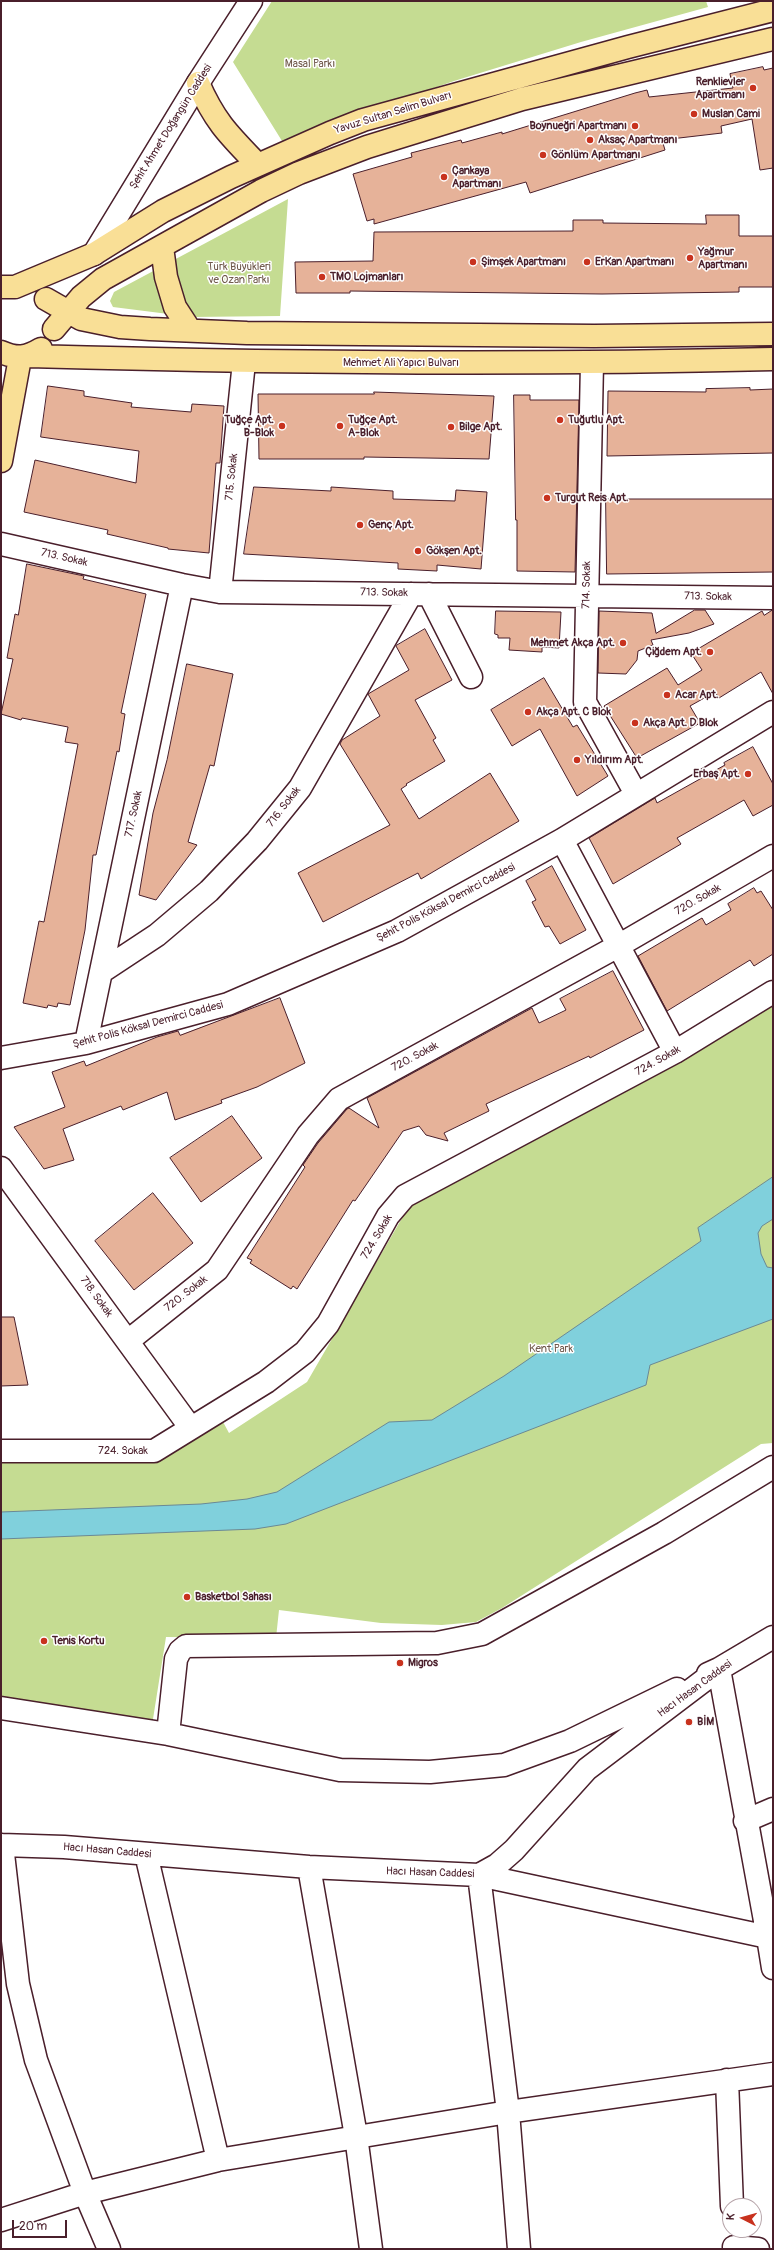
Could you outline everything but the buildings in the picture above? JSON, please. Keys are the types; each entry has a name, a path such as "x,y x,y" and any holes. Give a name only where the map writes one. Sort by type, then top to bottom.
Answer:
{"main road":[{"name":"Yavuz Sultan Selim Bulvarı","path":"6,289 94,254 163,212 258,165 363,120 628,46 773,10"},
{"path":"1,461 9,354 45,346 60,321 103,279 261,191 299,173 367,147 522,99 773,39"},
{"path":"198,83 210,110 224,131 258,165"},
{"path":"162,247 166,277 175,307 190,330"},
{"path":"6,289 26,287 37,291 46,299 60,321"},
{"path":"60,321 81,318 120,327 247,333 594,336 773,334"},
{"name":"Mehmet Ali Yapıcı Bulvarı","path":"9,354 244,362 592,363 773,359"}],"street":[{"name":"Şehit Ahmet Doğangün Caddesi","path":"94,254 198,83 251,1"},
{"name":"715. Sokak","path":"220,592 244,362"},
{"name":"714. Sokak","path":"592,363 585,702 636,794"},
{"name":"713. Sokak","path":"1,544 182,585 220,592 773,598"},
{"name":"717. Sokak","path":"86,1043 182,585"},
{"name":"716. Sokak","path":"101,972 162,930 209,891 257,841 300,788 420,594"},
{"path":"420,594 471,678"},
{"name":"Şehit Polis Köksal Demirci Caddesi","path":"1,1058 86,1043 228,1004 383,938 450,903 562,840 773,712"},
{"path":"562,840 674,1052"},
{"name":"720. Sokak","path":"128,1341 217,1270 308,1135 339,1099 618,946 773,856"},
{"name":"724. Sokak","path":"1,1451 154,1451 190,1427 266,1382 305,1352 328,1324 388,1216 405,1196 674,1052 773,992"},
{"name":"718. Sokak","path":"1,1168 190,1427"},
{"path":"168,1734 176,1659 180,1651 186,1646 437,1643 482,1634 664,1533 773,1467"},
{"name":"Hacı Hasan Caddesi","path":"1,1845 64,1847 309,1867 480,1875 496,1865 514,1850 587,1769 719,1669 773,1638"},
{"path":"1,1708 168,1734 340,1770 430,1772 504,1765 570,1741 719,1669 745,1821 773,1968"},
{"path":"745,1821 773,1809"},
{"path":"1,1845 18,1984 36,2060 85,2193 109,2249"},
{"path":"146,1854 218,2160"},
{"path":"309,1867 356,2136 371,2249"},
{"path":"519,2249 508,2112 480,1875 768,1937"},
{"path":"1,2220 85,2193 218,2160 508,2112 773,2074"},
{"path":"727,2080 732,2198"},
{"path":"734,2242 758,2249"}],"green space":[{"name":"Masal Parkı","path":"272,1 706,1 708,7 581,42 454,81 282,141 233,62"},
{"name":"Türk Büyükleri ve Ozan Parkı","path":"288,199 280,316 192,317 113,307 110,301 114,292"},
{"name":"Kent Park","path":"773,1004 773,1443 761,1444 502,1608 476,1622 442,1625 381,1623 279,1610 276,1638 166,1637 153,1719 141,1724 1,1700 1,1458 157,1457 222,1420 229,1433 307,1382 409,1206"}],"water":[{"path":"773,1177 773,1219 762,1226 758,1233 761,1254 767,1267 773,1268 773,1319 650,1365 646,1385 286,1524 255,1529 1,1539 1,1512 201,1504 247,1499 277,1492 389,1422 432,1420 504,1376 701,1241 698,1228"}],"place":[{"name":"Renklievler Apartmanı","path":"753,88"},
{"name":"Muslan Cami","path":"694,114"},
{"name":"Boynueğri Apartmanı","path":"635,126"},
{"name":"Aksaç Apartmanı","path":"590,140"},
{"name":"Gönlüm Apartmanı","path":"543,155"},
{"name":"Çankaya Apartmanı","path":"444,177"},
{"name":"Yağmur Apartmanı","path":"690,258"},
{"name":"Şimşek Apartmanı","path":"473,262"},
{"name":"ErKan Apartmanı","path":"587,262"},
{"name":"TMO Lojmanları","path":"322,277"},
{"name":"Tuğutlu Apt.","path":"560,420"},
{"name":"Tuğçe Apt. B-Blok","path":"282,426"},
{"name":"Tuğçe Apt. A-Blok","path":"340,426"},
{"name":"Bilge Apt.","path":"451,427"},
{"name":"Turgut Reis Apt.","path":"547,498"},
{"name":"Genç Apt.","path":"360,525"},
{"name":"Gökşen Apt.","path":"418,551"},
{"name":"Mehmet Akça Apt.","path":"623,643"},
{"name":"Çiğdem Apt.","path":"710,652"},
{"name":"Acar Apt.","path":"667,695"},
{"name":"Akça Apt. C Blok","path":"528,712"},
{"name":"Akça Apt. D Blok","path":"635,723"},
{"name":"Yıldırım Apt.","path":"577,760"},
{"name":"Erbaş Apt.","path":"748,774"},
{"name":"Basketbol Sahası","path":"187,1597"},
{"name":"Tenis Kortu","path":"44,1641"},
{"name":"Migros","path":"400,1663"},
{"name":"BİM","path":"689,1722"}]}
